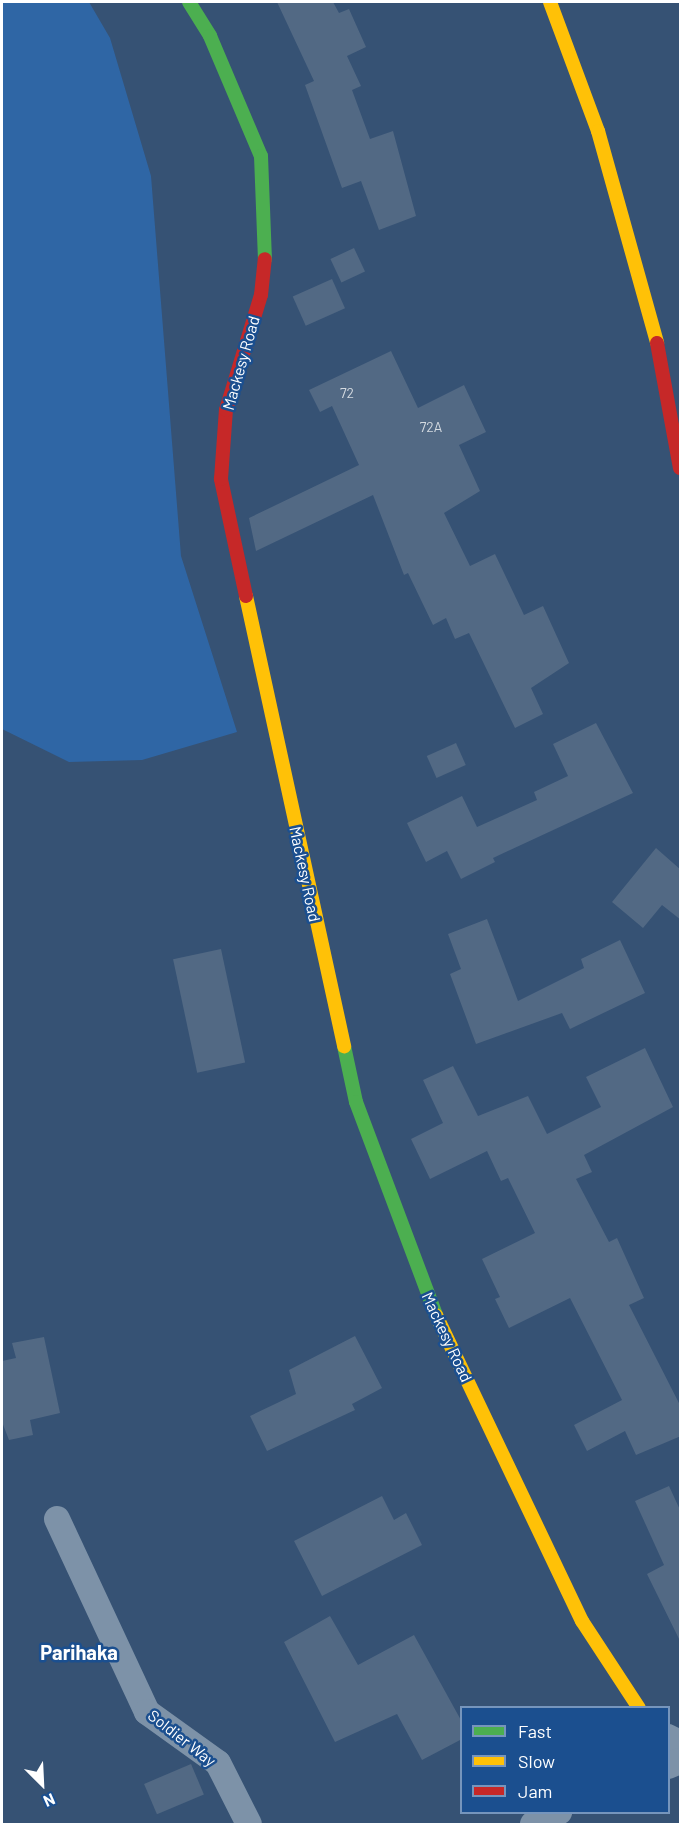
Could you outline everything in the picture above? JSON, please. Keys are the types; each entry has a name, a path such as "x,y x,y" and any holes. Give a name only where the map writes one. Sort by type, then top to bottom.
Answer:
{"street":[{"name":"Mackesy Road","path":"189,2 210,36 261,156 267,244 261,295 226,410 221,479 356,1102 423,1287 582,1621 638,1706"},
{"path":"550,2 598,131 648,302 681,468"},
{"name":"Soldier Way","path":"57,1519 147,1712 218,1763 249,1824"},
{"path":"533,1824 555,1814"}],"shaded area":[{"path":"2,2 89,2 110,38 151,176 181,556 237,732 142,760 69,762 2,729"}],"building":[{"path":"277,2 333,2 339,13 349,9 366,47 347,56 361,86 352,90 370,139 393,131 416,216 379,230 361,181 342,188 305,85 314,81"},
{"path":"354,248 365,272 341,283 330,259"},
{"path":"332,279 345,308 306,326 293,296"},
{"path":"391,351 418,408 464,385 486,432 459,445 480,491 444,513 470,566 495,554 524,615 543,606 569,663 531,688 543,714 515,728 469,633 455,639 446,618 433,625 408,573 404,575 373,495 256,551 249,518 359,465 332,406 320,412 309,390"},
{"path":"596,723 633,793 493,858 495,862 461,879 447,851 426,862 407,823 462,796 477,827 537,800 534,792 568,776 553,744"},
{"path":"456,743 466,765 437,778 427,756"},
{"path":"656,848 681,870 681,920 662,905 643,928 612,902"},
{"path":"487,919 518,1001 584,968 581,959 620,940 645,993 570,1029 562,1013 476,1044 450,974 461,969 448,934"},
{"path":"221,949 245,1062 197,1073 173,959"},
{"path":"645,1048 673,1107 584,1155 592,1172 576,1179 609,1242 617,1238 644,1298 629,1305 681,1407 681,1436 636,1455 625,1431 587,1451 574,1425 622,1400 570,1298 509,1328 495,1299 500,1297 482,1259 535,1233 508,1178 501,1181 487,1151 430,1179 411,1139 443,1123 423,1080 453,1066 478,1116 528,1096 547,1134 601,1107 586,1077"},
{"path":"355,1336 382,1388 352,1404 355,1410 267,1451 250,1416 296,1394 289,1370"},
{"path":"44,1337 60,1413 30,1420 33,1435 9,1440 2,1422 2,1361 16,1358 12,1343"},
{"path":"669,1486 681,1512 681,1643 647,1574 664,1565 635,1501"},
{"path":"382,1496 394,1520 406,1513 422,1545 322,1596 294,1541"},
{"path":"330,1616 358,1665 414,1635 460,1718 460,1740 422,1760 397,1714 335,1742 284,1642"},
{"path":"191,1764 204,1794 157,1814 144,1784"}],"traffic: fast":[{"path":"189,2 210,36 261,156 265,259"},
{"path":"344,1046 356,1102 436,1315"}],"traffic: slow":[{"path":"550,2 598,131 657,343"},
{"path":"246,596 344,1046"},
{"path":"436,1315 582,1621 638,1706"}],"traffic: jam":[{"path":"246,596 221,479 226,410 261,295 265,259"},
{"path":"657,343 680,468"}],"district":[{"name":"Parihaka","path":"79,1652"}]}
